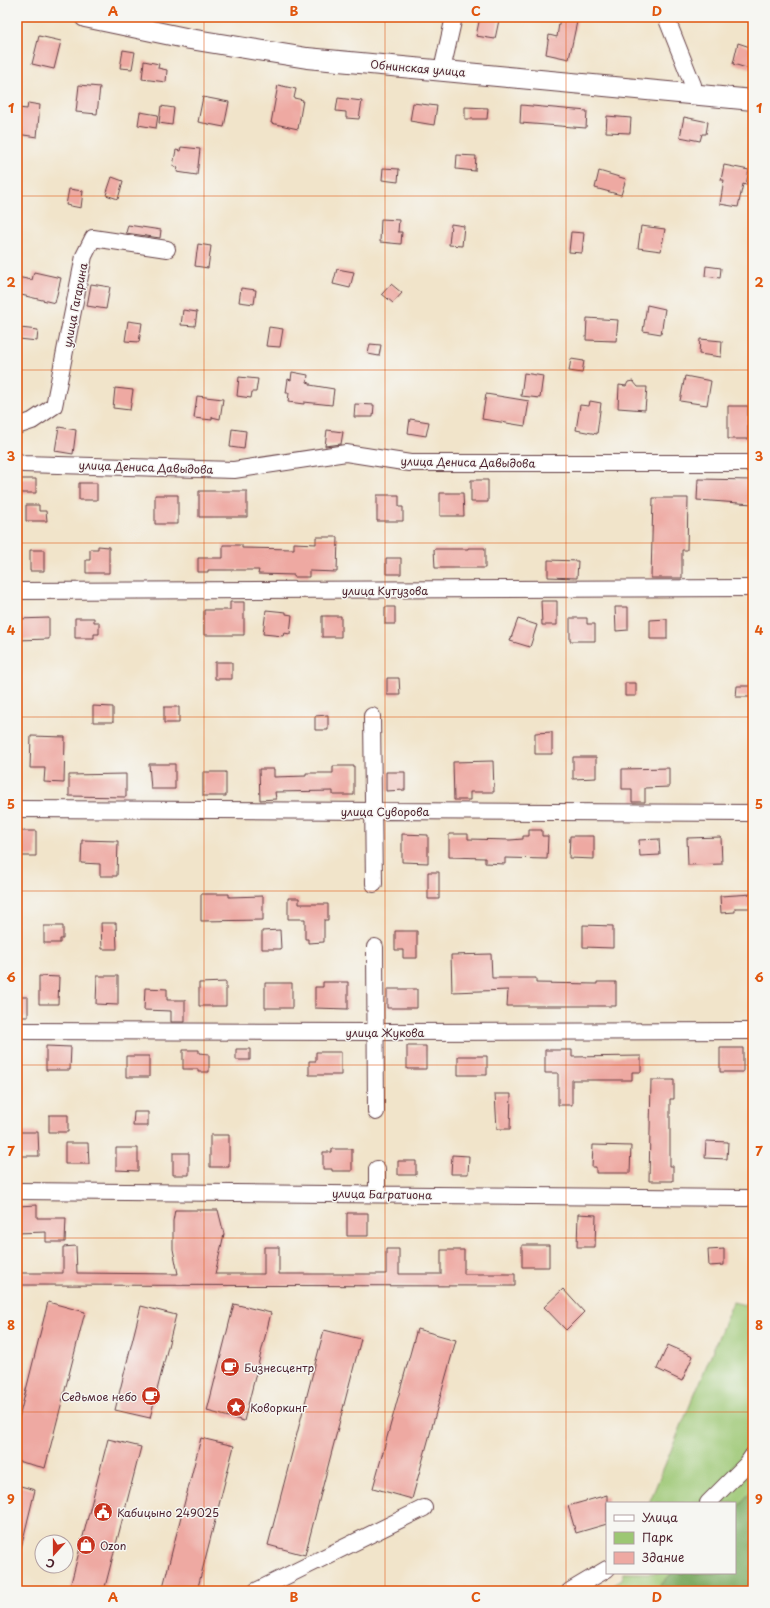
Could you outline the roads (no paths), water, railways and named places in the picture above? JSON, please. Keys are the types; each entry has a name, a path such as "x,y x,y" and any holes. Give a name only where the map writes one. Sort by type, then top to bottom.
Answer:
{"street":[{"name":"Обнинская улица","path":"85,17 190,39 307,58 753,100"},
{"path":"444,71 444,61 454,17"},
{"path":"666,17 693,85 694,94"},
{"name":"улица Гагарина","path":"17,426 32,421 54,406 84,256 93,238 167,249"},
{"name":"улица Дениса Давыдова","path":"17,461 23,464 234,470 346,454 410,463 753,463"},
{"name":"улица Кутузова","path":"17,591 753,588"},
{"path":"372,716 374,884"},
{"name":"улица Суворова","path":"17,809 753,812"},
{"path":"375,946 376,1112"},
{"name":"улица Жукова","path":"17,1031 753,1031"},
{"path":"376,1169 377,1194"},
{"name":"улица Багратиона","path":"17,1191 747,1198"},
{"path":"709,1502 753,1455"},
{"path":"256,1591 424,1508"},
{"path":"570,1591 606,1570"}],"place":[{"name":"Бизнесцентр","path":"230,1367"},
{"name":"Седьмое небо","path":"151,1396"},
{"name":"Коворкинг","path":"236,1407"},
{"name":"Кабицыно 249025","path":"103,1512"},
{"name":"Ozon","path":"86,1545"}]}
